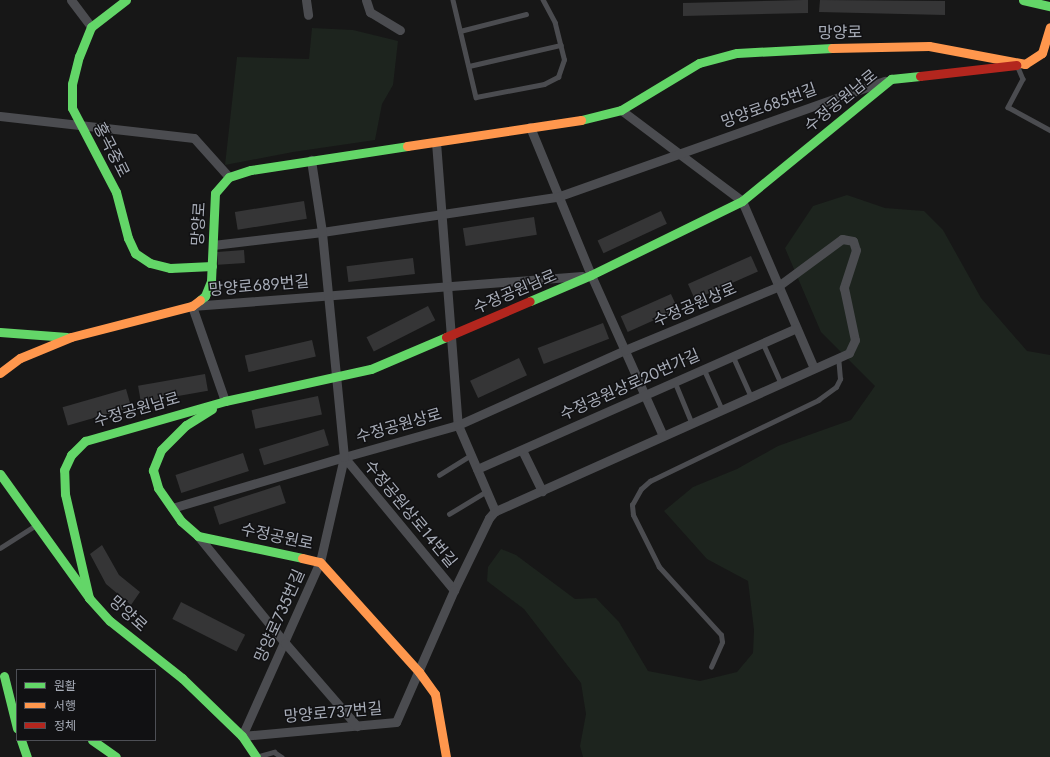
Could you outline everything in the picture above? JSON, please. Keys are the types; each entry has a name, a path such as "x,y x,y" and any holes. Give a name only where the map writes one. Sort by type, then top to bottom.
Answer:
{"street":[{"path":"71,0 91,27"},
{"name":"홍곡중로","path":"126,0 91,27 79,56 72,84 72,108 116,192 128,238 135,253 150,263 170,268 212,266"},
{"path":"306,0 308,15"},
{"path":"366,0 370,12 400,30"},
{"path":"1023,0 1050,6"},
{"path":"1021,64 1042,53 1048,47 1050,27"},
{"name":"망양로","path":"0,373 20,358 71,337 192,306 205,296 211,281 215,193 229,177 251,170 598,117 621,110 699,62 737,53 805,48 929,46 1021,64"},
{"name":"수정공원남로","path":"89,598 65,494 64,470 72,455 85,441 103,434 225,401 338,378 371,369 591,275 742,201 891,79 1021,64"},
{"name":"망양로685번길","path":"213,245 322,232 440,213 557,197 891,79"},
{"path":"621,110 742,201 777,287 814,368"},
{"path":"0,116 194,138 229,177"},
{"path":"530,127 557,197 663,436"},
{"path":"419,672 454,590 488,518 495,511 458,425 440,213 436,142"},
{"path":"311,160 322,232 328,295"},
{"name":"수정공원상로","path":"172,508 458,425 625,350 777,287 842,239 853,241 856,250 844,288 855,340 849,353 495,511"},
{"name":"망양로689번길","path":"192,306 591,275"},
{"name":"망양로689번길","path":"328,295 338,378"},
{"path":"192,306 225,401"},
{"name":"수정공원상로20번가길","path":"477,469 796,328"},
{"path":"0,332 71,337"},
{"path":"338,378 344,457"},
{"name":"수정공원로","path":"225,401 186,425 161,450 153,470 158,488 181,521 198,536 320,562 419,672 435,694 446,757"},
{"path":"522,450 542,491"},
{"name":"망양로735번길","path":"242,736 320,562 344,457"},
{"name":"수정공원상로14번길","path":"344,457 454,590"},
{"name":"망양로","path":"0,474 89,598 110,621 182,678 242,736 256,757"},
{"path":"198,536 285,642 357,726"},
{"name":"망양로737번길","path":"242,736 396,722 419,672"},
{"path":"2,675 16,685"},
{"path":"2,675 16,724"},
{"path":"21,741 27,757"},
{"path":"93,741 116,757"}],"lane":[{"path":"453,0 476,97 544,84 558,77 564,60 555,23 543,0"},
{"path":"460,31 526,14"},
{"path":"469,66 560,45"},
{"path":"1021,64 1023,80 1008,107 1050,130"},
{"path":"763,343 781,383"},
{"path":"733,356 751,396"},
{"path":"711,667 722,642 721,635 659,567 633,515 632,505 640,489 650,481 818,400 836,387 840,379 838,357"},
{"path":"704,369 722,409"},
{"path":"675,382 692,423"},
{"path":"439,475 471,455"},
{"path":"449,514 487,491"},
{"path":"0,548 36,524"},
{"path":"256,757 274,752 282,757"}],"shaded area":[{"path":"312,28 353,30 398,41 393,85 382,104 375,140 293,152 225,165 237,57 309,59"},
{"path":"847,195 885,208 924,211 943,230 981,298 1027,351 1050,355 1050,757 583,757 580,746 586,714 581,683 524,609 487,581 488,567 501,549 516,555 575,599 596,598 619,622 648,671 700,681 737,672 753,653 754,630 748,581 707,559 664,511 693,487 737,469 778,446 851,420 875,386 821,332 785,248 813,206"}],"building":[{"path":"808,0 808,13 683,16 683,3"},
{"path":"820,0 945,1 945,15 819,12"},
{"path":"304,201 307,219 238,230 235,212"},
{"path":"661,211 667,224 603,253 598,241"},
{"path":"534,217 537,235 466,246 463,228"},
{"path":"244,250 245,263 218,265 217,252"},
{"path":"751,256 758,272 695,300 688,284"},
{"path":"413,258 415,274 348,282 346,266"},
{"path":"671,294 678,310 628,332 621,316"},
{"path":"428,306 435,320 374,352 367,337"},
{"path":"603,323 609,339 544,364 538,348"},
{"path":"312,340 316,357 249,372 245,356"},
{"path":"519,358 527,375 478,398 470,381"},
{"path":"205,374 208,391 141,403 138,386"},
{"path":"126,389 131,407 68,425 63,407"},
{"path":"318,396 322,415 255,429 251,410"},
{"path":"324,429 329,445 264,465 259,449"},
{"path":"243,453 249,471 181,493 175,475"},
{"path":"280,485 286,503 219,525 213,507"},
{"path":"102,545 119,575 140,592 131,605 106,584 90,554"},
{"path":"181,602 245,635 237,652 172,619"}],"traffic: fast":[{"path":"126,0 91,27 79,56 72,84 72,108 116,192 128,238 135,253 150,263 170,268 212,266"},
{"path":"1023,0 1050,6"},
{"path":"581,120 621,110 699,63 737,53 832,48"},
{"path":"530,301 591,275 742,201 891,79 920,76"},
{"path":"200,300 205,296 211,281 215,193 229,177 251,170 407,146"},
{"path":"0,332 67,337"},
{"path":"89,598 65,494 64,470 71,455 85,441 225,401 371,369 446,337"},
{"path":"212,409 186,425 161,450 153,470 158,488 181,521 198,536 302,558"},
{"path":"0,474 89,598 110,621 182,678 242,736 256,757"},
{"path":"4,676 16,724"},
{"path":"21,741 27,757"},
{"path":"93,741 116,757"}],"traffic: slow":[{"path":"832,48 929,46 1025,64 1042,53 1050,27"},
{"path":"407,146 581,120"},
{"path":"0,373 20,358 71,337 192,306 200,300"},
{"path":"302,558 320,562 419,672 435,694 446,757"}],"traffic: jam":[{"path":"920,76 1016,65"},
{"path":"446,337 530,301"}]}
